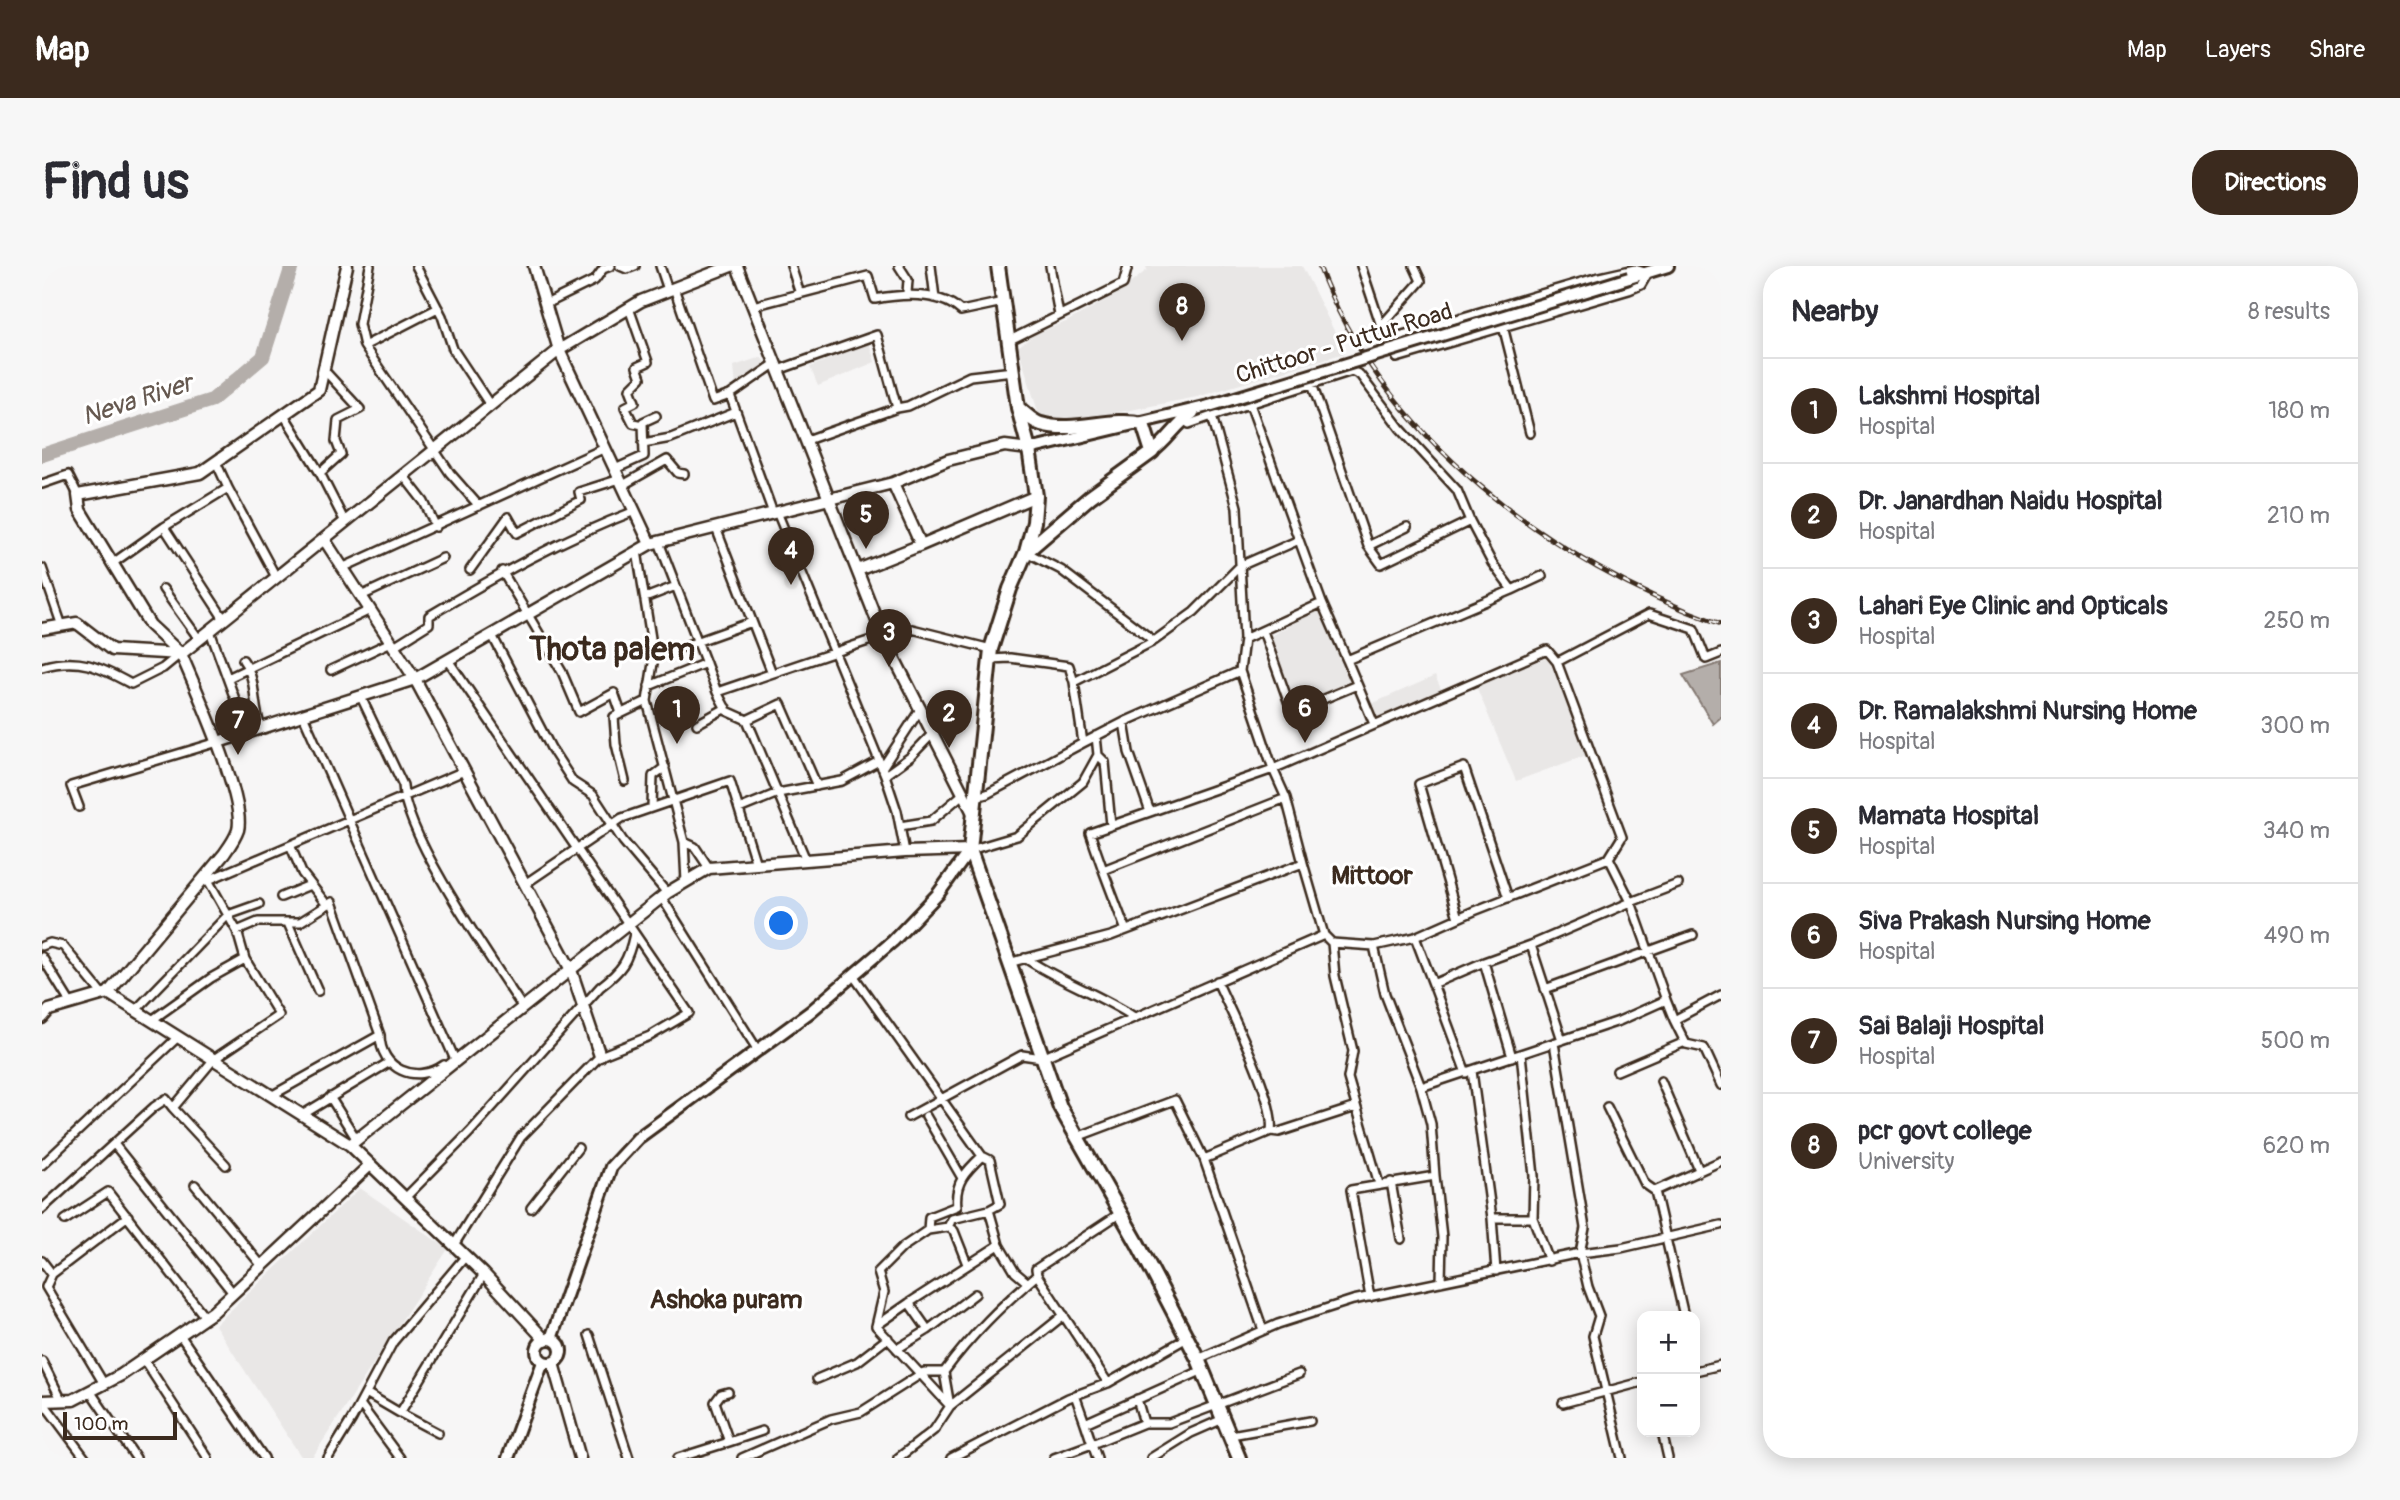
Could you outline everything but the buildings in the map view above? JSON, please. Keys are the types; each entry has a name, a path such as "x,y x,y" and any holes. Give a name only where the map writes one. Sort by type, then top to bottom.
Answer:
{"highway":[{"path":"998,266 1018,408 1029,449 1036,496 1034,522 1026,552 1010,589 990,654 969,795 973,814 970,850 1007,963 1060,1107 1138,1244 1201,1364 1239,1458"},
{"path":"1018,408 1040,424 1084,427 1129,420 1143,424 1152,452 1090,497 1026,552"}],"main road":[{"name":"Chittoor - Puttur Road","path":"1029,449 1208,410 1668,266"},
{"path":"1152,452 1167,441 1180,417"},
{"path":"548,1362 537,1350 548,1340 611,1167 638,1138 810,1012 893,941 938,894 970,850"},
{"path":"508,1458 548,1362 561,1352 560,1345 548,1340"}],"street":[{"path":"78,495 200,473 319,390 347,266"},
{"path":"370,266 359,324 364,346 450,473 479,506"},
{"path":"416,266 438,308 453,349 490,405"},
{"path":"534,266 559,350 635,511 655,543 676,586 717,692 726,708 747,720 806,860"},
{"path":"546,304 595,281 603,269 611,266"},
{"path":"620,266 627,269 635,266"},
{"path":"660,266 713,401 730,395 777,366 877,335 897,408"},
{"path":"42,667 59,662 98,665 131,684 163,668 559,350 629,308 714,269 731,266"},
{"path":"737,266 883,636 969,795"},
{"path":"791,266 800,294"},
{"path":"899,266 908,280 907,293"},
{"path":"931,266 935,298"},
{"path":"1050,266 1059,315"},
{"path":"1009,341 1123,284 1128,266"},
{"path":"1361,266 1381,326 1397,358 1629,290 1641,285 1648,272 1635,269 1595,278 1389,339"},
{"path":"1381,326 1421,281 1414,266"},
{"path":"753,306 868,276 875,299 907,293 935,298 954,305 961,311 1003,302"},
{"path":"364,346 438,308"},
{"path":"629,308 648,362 637,367 641,379 630,389 635,402 625,407 625,411 633,424 643,425 656,416"},
{"path":"1503,326 1530,433"},
{"path":"320,473 341,454 336,441 338,420 359,409 324,370"},
{"path":"807,440 908,406 970,376 1013,370"},
{"path":"1379,1184 1348,1078 1353,1051 1335,976 1332,943 1324,935 1286,798 1273,769 1240,671 1244,639 1237,507 1208,410 1251,404 1352,371 1360,375 1400,428 1457,490 1492,563 1512,590"},
{"path":"1312,384 1368,546 1381,564 1470,521"},
{"path":"730,395 775,513 882,768 905,852"},
{"path":"1251,404 1322,603 1374,724"},
{"path":"643,443 671,438 736,412"},
{"path":"284,415 320,473 345,522"},
{"path":"615,469 644,456 643,425"},
{"path":"79,807 71,786 415,679 655,543 893,483 948,460 1005,446 1029,449"},
{"path":"342,568 605,448"},
{"path":"470,570 508,517 517,533 581,500 579,492 621,482 667,460 678,474 684,474"},
{"path":"216,462 276,577"},
{"path":"42,484 68,475 78,495 80,510 150,625 181,654 218,741 239,828 224,854 195,885 106,994 44,1010"},
{"path":"403,475 424,502 436,527"},
{"path":"893,483 921,545"},
{"path":"113,563 164,527 228,488"},
{"path":"858,570 1036,496"},
{"path":"331,670 392,644 429,624 429,616 562,540 635,511"},
{"path":"164,527 224,619"},
{"path":"1368,546 1407,527"},
{"path":"716,528 772,673"},
{"path":"324,539 415,679 571,970 600,1056"},
{"path":"1074,682 1154,641 1194,612 1240,566 1299,540"},
{"path":"637,551 654,657 647,701 684,842 686,882"},
{"path":"1026,552 1061,570 1154,641"},
{"path":"361,596 443,558"},
{"path":"42,568 62,626"},
{"path":"502,572 562,672 579,712 614,693 621,713"},
{"path":"1347,660 1542,576"},
{"path":"645,598 676,586"},
{"path":"163,589 199,639"},
{"path":"1244,639 1322,603"},
{"path":"229,678 245,663 370,610"},
{"path":"1557,662 1649,614 1694,629 1706,659 1721,653"},
{"path":"654,657 752,622"},
{"path":"42,629 77,623 112,650 181,654"},
{"path":"717,692 883,636 912,629 990,654 1069,666 1083,743"},
{"path":"210,631 247,732"},
{"path":"1263,631 1292,712 1357,685"},
{"path":"492,635 551,748 573,782 593,795 665,895 757,1049"},
{"path":"1125,928 1090,833 1273,769 1546,650 1557,662 1622,838 1609,858 1415,937 1374,946 1332,943"},
{"path":"448,660 689,1013 650,1036 600,1056 521,1137 454,1245"},
{"path":"245,663 252,673 254,709 261,728"},
{"path":"649,686 706,663"},
{"path":"900,826 931,821 969,795 986,794 1124,722 1240,671"},
{"path":"361,696 403,785 403,798 414,825 458,906 523,1008"},
{"path":"625,781 616,744 614,717 647,701"},
{"path":"747,720 781,705 817,786"},
{"path":"697,724 726,708"},
{"path":"882,768 921,708"},
{"path":"303,715 455,1060"},
{"path":"1124,722 1129,752 1150,812"},
{"path":"739,809 778,793 842,781 910,757 934,732"},
{"path":"354,1143 665,895 709,868 905,852 970,850 1017,836 1083,782 1098,755 1096,736"},
{"path":"1098,755 1105,762 1111,825"},
{"path":"652,807 653,776 665,767"},
{"path":"1458,918 1419,784 1464,767 1508,898"},
{"path":"195,885 291,847 464,771"},
{"path":"525,884 612,824 652,807 730,781 756,864"},
{"path":"1103,870 1286,798"},
{"path":"684,842 695,847 709,868"},
{"path":"291,847 310,885 327,905"},
{"path":"1609,858 1631,902 1666,1000 1685,1042"},
{"path":"1007,963 1111,936 1125,928 1303,863"},
{"path":"173,1108 214,1059 279,1016 245,959 237,930 208,880"},
{"path":"1433,984 1678,884"},
{"path":"281,897 310,885"},
{"path":"237,930 258,922 300,922 332,902 388,1063 397,1070 418,1074 437,1070 455,1060"},
{"path":"136,1010 228,915 259,904"},
{"path":"288,923 318,991"},
{"path":"405,1198 470,1132 629,958 634,934"},
{"path":"908,1117 1022,1055 1042,1058 1324,935"},
{"path":"1545,989 1693,935"},
{"path":"1415,937 1469,1072 1492,1218 1496,1271"},
{"path":"42,946 50,943 63,946 106,994 136,1010 302,1115 354,1143"},
{"path":"1531,945 1558,1042 1585,1228 1580,1253 1588,1287 1599,1316 1593,1336 1622,1458"},
{"path":"1374,946 1385,994 1421,1087 1431,1124 1442,1237 1441,1282"},
{"path":"42,957 71,1004"},
{"path":"1025,958 1041,969 1103,998 1133,1017"},
{"path":"152,1020 211,978 245,959"},
{"path":"1484,962 1517,1056 1534,1176 1533,1217 1549,1261"},
{"path":"853,975 982,1156 990,1160 1000,1204 989,1210 952,1219 948,1227"},
{"path":"1217,981 1263,1090 1273,1119 1271,1131"},
{"path":"1674,1020 1721,995"},
{"path":"1421,1087 1619,1021 1666,1000"},
{"path":"271,1096 380,1035"},
{"path":"42,1165 178,1037"},
{"path":"1617,1071 1685,1042 1704,1048 1721,1085"},
{"path":"302,1115 388,1063"},
{"path":"1661,1081 1699,1170"},
{"path":"330,1097 354,1143 370,1165 484,1274 548,1340"},
{"path":"42,1209 166,1098 226,1165"},
{"path":"1077,1137 1175,1100 1204,1159 1263,1331"},
{"path":"1204,1159 1271,1131 1279,1132 1356,1107"},
{"path":"1607,1107 1645,1184 1655,1191 1683,1311"},
{"path":"926,1116 962,1178"},
{"path":"114,1144 233,1293"},
{"path":"531,1208 578,1149"},
{"path":"928,1230 929,1217 957,1206 956,1192 962,1178 982,1156"},
{"path":"1655,1191 1721,1161"},
{"path":"43,1402 73,1400 104,1384 144,1360 205,1317 370,1165"},
{"path":"1370,1297 1351,1190 1435,1176"},
{"path":"1391,1182 1401,1239"},
{"path":"195,1185 262,1266"},
{"path":"65,1220 108,1192 205,1317"},
{"path":"989,1210 999,1245 1014,1272 1028,1283"},
{"path":"1108,1382 1037,1275 1036,1269 1119,1214"},
{"path":"104,1384 46,1287 52,1274 128,1216"},
{"path":"1492,1218 1533,1217"},
{"path":"1085,1423 1137,1399 1263,1331 1370,1297 1580,1253 1621,1248 1721,1225"},
{"path":"876,1326 884,1292 878,1272 903,1247 928,1230 948,1227 954,1231 967,1264"},
{"path":"876,1326 999,1245"},
{"path":"330,1457 393,1342 465,1256"},
{"path":"42,1261 52,1274"},
{"path":"400,1413 484,1274"},
{"path":"742,1458 831,1419 861,1412 919,1375 944,1372 984,1321 1037,1275"},
{"path":"897,1349 928,1330 975,1294"},
{"path":"909,1303 928,1330"},
{"path":"898,1458 934,1430 950,1406 1064,1315"},
{"path":"876,1326 950,1406"},
{"path":"180,1335 264,1458"},
{"path":"589,1335 629,1458"},
{"path":"817,1379 857,1362 888,1338"},
{"path":"951,1458 1075,1395 1108,1382 1187,1338"},
{"path":"144,1360 208,1458"},
{"path":"42,1361 62,1401"},
{"path":"548,1362 580,1458"},
{"path":"1700,1368 1721,1365"},
{"path":"944,1372 950,1406"},
{"path":"1054,1458 1144,1423 1169,1423 1217,1402 1299,1374"},
{"path":"1563,1403 1637,1383"},
{"path":"90,1391 136,1458"},
{"path":"728,1392 715,1402 729,1442"},
{"path":"366,1393 438,1433"},
{"path":"1075,1395 1097,1458"},
{"path":"1137,1399 1144,1423"},
{"path":"43,1402 85,1458"},
{"path":"360,1404 400,1458"},
{"path":"1151,1458 1191,1433 1224,1419"},
{"path":"1231,1435 1310,1422"},
{"path":"678,1458 762,1431"},
{"path":"1663,1437 1668,1458"}],"shaded area":[{"path":"1146,266 1302,266 1345,353 1197,397 1105,415 1069,426 1039,415 1018,347 1035,334 1066,322 1117,294 1147,270"},
{"path":"869,343 875,362 818,386 810,367"},
{"path":"761,357 767,365 736,388 734,366"},
{"path":"791,577 797,579 797,591 791,593 785,591 783,585 785,579"},
{"path":"1320,609 1352,683 1294,706 1270,636"},
{"path":"1548,657 1587,755 1516,781 1476,686"},
{"path":"1721,663 1721,717 1713,724 1683,675"},
{"path":"1435,676 1442,691 1375,721 1369,705"},
{"path":"360,1188 448,1249 312,1458 302,1458 215,1325"}],"waterway":[{"name":"Neva River","path":"42,455 212,400 263,357 292,266"}],"railway":[{"path":"1319,266 1348,328 1385,386 1430,439 1481,487 1537,530 1597,567 1659,599 1721,624"}],"place":[{"name":"pcr govt college","path":"1182,341"},
{"name":"Mamata Hospital","path":"866,549"},
{"name":"Dr. Ramalakshmi Nursing Home","path":"791,585"},
{"name":"Lahari Eye Clinic and Opticals","path":"889,667"},
{"name":"Siva Prakash Nursing Home","path":"1305,743"},
{"name":"Lakshmi Hospital","path":"677,744"},
{"name":"Dr. Janardhan Naidu Hospital","path":"949,748"},
{"name":"Sai Balaji Hospital","path":"238,755"}],"district":[{"name":"Thota palem","path":"612,649"},
{"name":"Mittoor","path":"1372,875"},
{"name":"Ashoka puram","path":"726,1299"}]}
